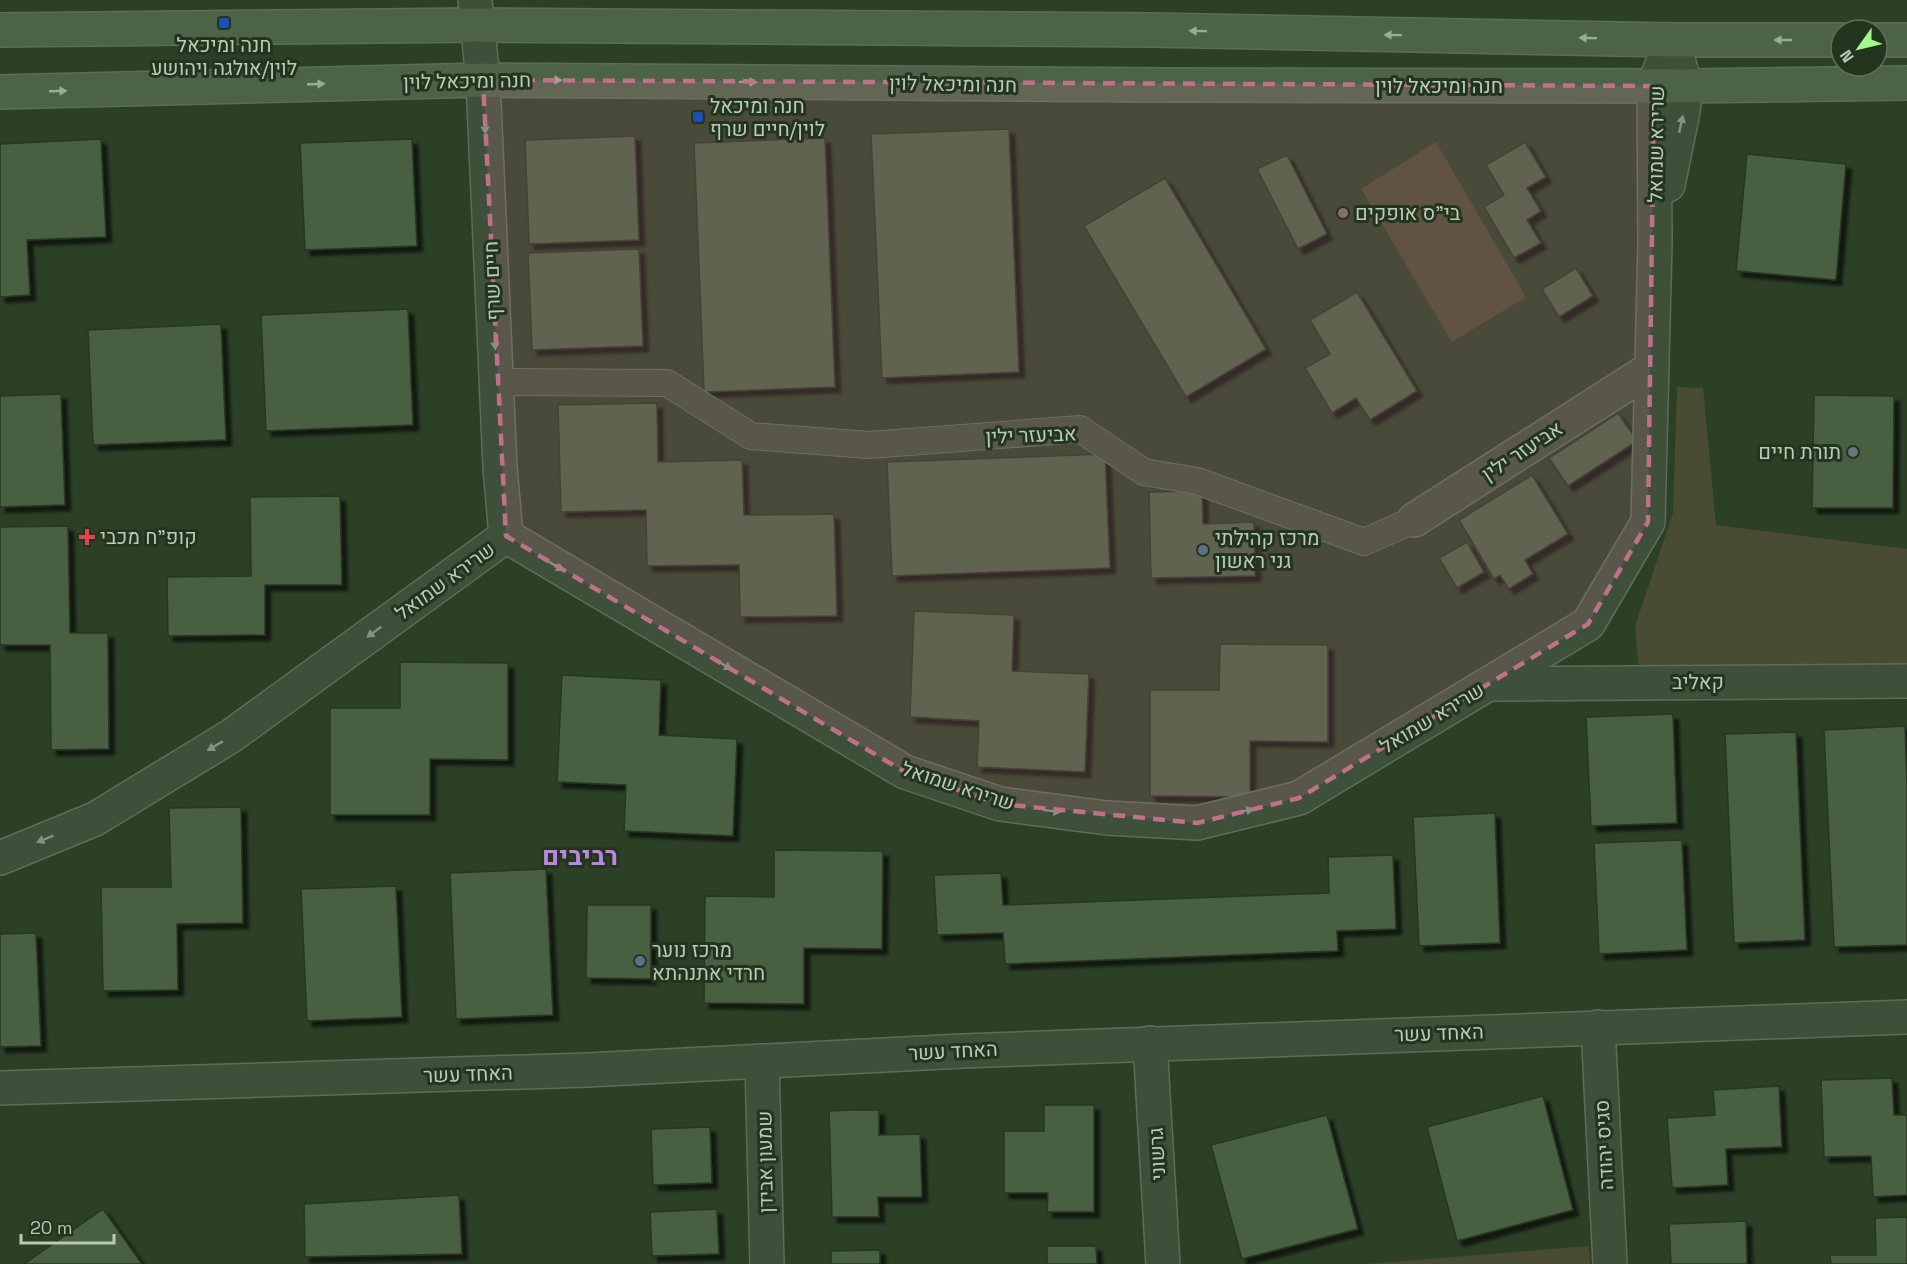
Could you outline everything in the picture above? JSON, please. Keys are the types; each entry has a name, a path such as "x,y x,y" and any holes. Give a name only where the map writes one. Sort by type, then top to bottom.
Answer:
{"main road":[{"path":"0,30 477,13 1151,30 1671,40 1829,40"},
{"path":"1889,40 1907,40"},
{"name":"חנה ומיכאל לוין","path":"0,92 483,80 1051,85 1654,86 1907,82"}],"street":[{"name":"חיים שרף","path":"477,13 483,80 496,382 506,536"},
{"name":"שרירא שמואל","path":"0,858 95,819 231,736 506,536 905,772 1000,804 1107,818 1197,823 1299,798 1588,624 1648,522 1655,242 1654,86 1671,40"},
{"name":"שרירא שמואל","path":"1655,242 1683,112 1686,86 1671,40"},
{"name":"אביעזר ילין","path":"496,382 667,383 751,436 869,445 1080,429 1144,472 1197,481 1364,542 1414,520 1652,368"},
{"name":"קאליב","path":"1490,684 1907,681"},
{"name":"האחד עשר","path":"0,1088 576,1071 1150,1043 1907,1017"},
{"name":"סגיס יהודה","path":"1598,1027 1610,1264"},
{"name":"גרשוני","path":"1150,1043 1163,1264"},
{"name":"שמעון אבידן","path":"762,1061 767,1264"}],"highlighted area":[{"path":"483,80 1654,86 1648,522 1588,624 1299,798 1197,823 1000,804 905,772 506,536"}],"green space":[{"path":"1436,142 1526,297 1452,342 1361,189"},
{"path":"1677,387 1703,388 1716,525 1907,549 1907,677 1640,682 1635,626 1673,513"},
{"path":"1589,1246 1590,1264 1367,1264"}],"building":[{"path":"1009,129 1019,372 882,378 871,134"},
{"path":"635,136 639,240 529,244 525,140"},
{"path":"825,138 835,387 704,392 694,143"},
{"path":"101,139 106,237 27,240 30,295 0,297 0,144"},
{"path":"412,139 417,246 305,250 300,143"},
{"path":"1525,142 1546,177 1527,188 1541,211 1527,220 1541,243 1514,258 1484,207 1504,195 1486,165"},
{"path":"1747,154 1846,164 1836,280 1736,271"},
{"path":"1287,155 1327,234 1298,249 1257,169"},
{"path":"1165,178 1266,349 1186,397 1084,226"},
{"path":"639,249 643,346 532,350 528,253"},
{"path":"1576,268 1593,296 1559,317 1542,289"},
{"path":"1357,292 1417,391 1370,420 1356,398 1332,413 1305,368 1330,354 1310,320"},
{"path":"408,309 413,425 266,431 261,315"},
{"path":"221,324 226,440 93,445 88,330"},
{"path":"61,394 65,505 0,507 0,396"},
{"name":"תורת חיים","path":"1814,395 1894,396 1893,508 1812,508"},
{"path":"657,403 658,462 742,460 744,515 834,514 837,616 740,617 739,565 647,566 646,510 561,512 558,405"},
{"path":"1618,413 1637,441 1568,486 1549,458"},
{"path":"1105,454 1110,568 892,576 887,462"},
{"path":"1532,475 1568,534 1525,560 1533,574 1509,589 1500,575 1494,579 1459,520"},
{"name":"מרכז קהילתי גני ראשון","path":"1202,491 1203,524 1254,522 1255,576 1151,578 1149,492"},
{"path":"340,496 342,585 265,585 265,635 168,636 167,577 251,576 250,497"},
{"path":"68,526 70,633 108,633 109,749 51,750 50,645 0,645 0,527"},
{"path":"1467,542 1484,572 1457,588 1439,558"},
{"path":"914,611 1014,615 1012,671 1089,674 1085,772 977,767 979,721 910,717"},
{"path":"1220,644 1328,645 1328,742 1250,741 1250,797 1150,796 1150,690 1219,690"},
{"path":"400,662 508,663 508,760 430,759 430,815 330,815 330,708 400,708"},
{"path":"562,675 661,680 659,735 737,739 733,836 624,831 626,785 557,782"},
{"path":"1673,714 1677,823 1591,826 1586,717"},
{"path":"1905,726 1907,945 1834,947 1824,730"},
{"path":"1796,732 1805,940 1734,943 1725,734"},
{"path":"241,807 243,923 177,924 178,990 103,991 101,887 171,887 169,808"},
{"path":"1495,813 1500,943 1419,946 1413,817"},
{"path":"1682,840 1687,950 1599,954 1594,843"},
{"path":"774,850 883,851 882,949 804,948 804,1004 704,1003 705,896 774,897"},
{"path":"1393,855 1396,929 1337,931 1338,951 1005,964 1003,933 937,935 934,875 1001,873 1003,905 1329,893 1328,857"},
{"path":"546,869 553,1015 456,1019 450,873"},
{"path":"396,886 402,1017 307,1021 301,889"},
{"path":"587,905 651,905 651,979 586,978"},
{"path":"36,933 41,1046 0,1047 0,934"},
{"path":"1892,1078 1894,1115 1907,1115 1907,1195 1873,1197 1871,1156 1824,1157 1821,1080"},
{"path":"1779,1086 1782,1147 1726,1149 1728,1185 1672,1188 1667,1118 1715,1115 1713,1090"},
{"path":"1543,1096 1573,1210 1457,1241 1427,1127"},
{"path":"1044,1105 1094,1105 1094,1212 1047,1212 1048,1193 1004,1193 1004,1131 1044,1131"},
{"path":"879,1110 879,1135 920,1134 922,1197 878,1197 879,1217 832,1217 829,1111"},
{"path":"1327,1115 1358,1229 1242,1259 1211,1145"},
{"path":"710,1127 712,1183 653,1185 651,1129"},
{"path":"459,1195 462,1254 305,1257 304,1204"},
{"path":"103,1209 142,1264 24,1264"},
{"path":"717,1209 719,1254 652,1256 650,1212"},
{"path":"1907,1217 1907,1264 1831,1264 1830,1255 1876,1255 1875,1218"},
{"path":"1746,1221 1747,1264 1671,1264 1669,1224"},
{"path":"1047,1246 1096,1246 1097,1264 1047,1264"},
{"path":"880,1250 880,1264 831,1264 831,1251"}],"place":[{"name":"חנה ומיכאל לוין/אולגה ויהושע","path":"224,23"},
{"name":"חנה ומיכאל לוין/חיים שרף","path":"698,117"},
{"name":"בי\"ס אופקים","path":"1343,213"},
{"name":"תורת חיים","path":"1853,452"},
{"name":"קופ\"ח מכבי","path":"87,537"},
{"name":"מרכז קהילתי גני ראשון","path":"1203,550"},
{"name":"מרכז נוער חרדי אתנהתא","path":"640,961"}],"district":[{"name":"רביבים","path":"580,856"}]}
